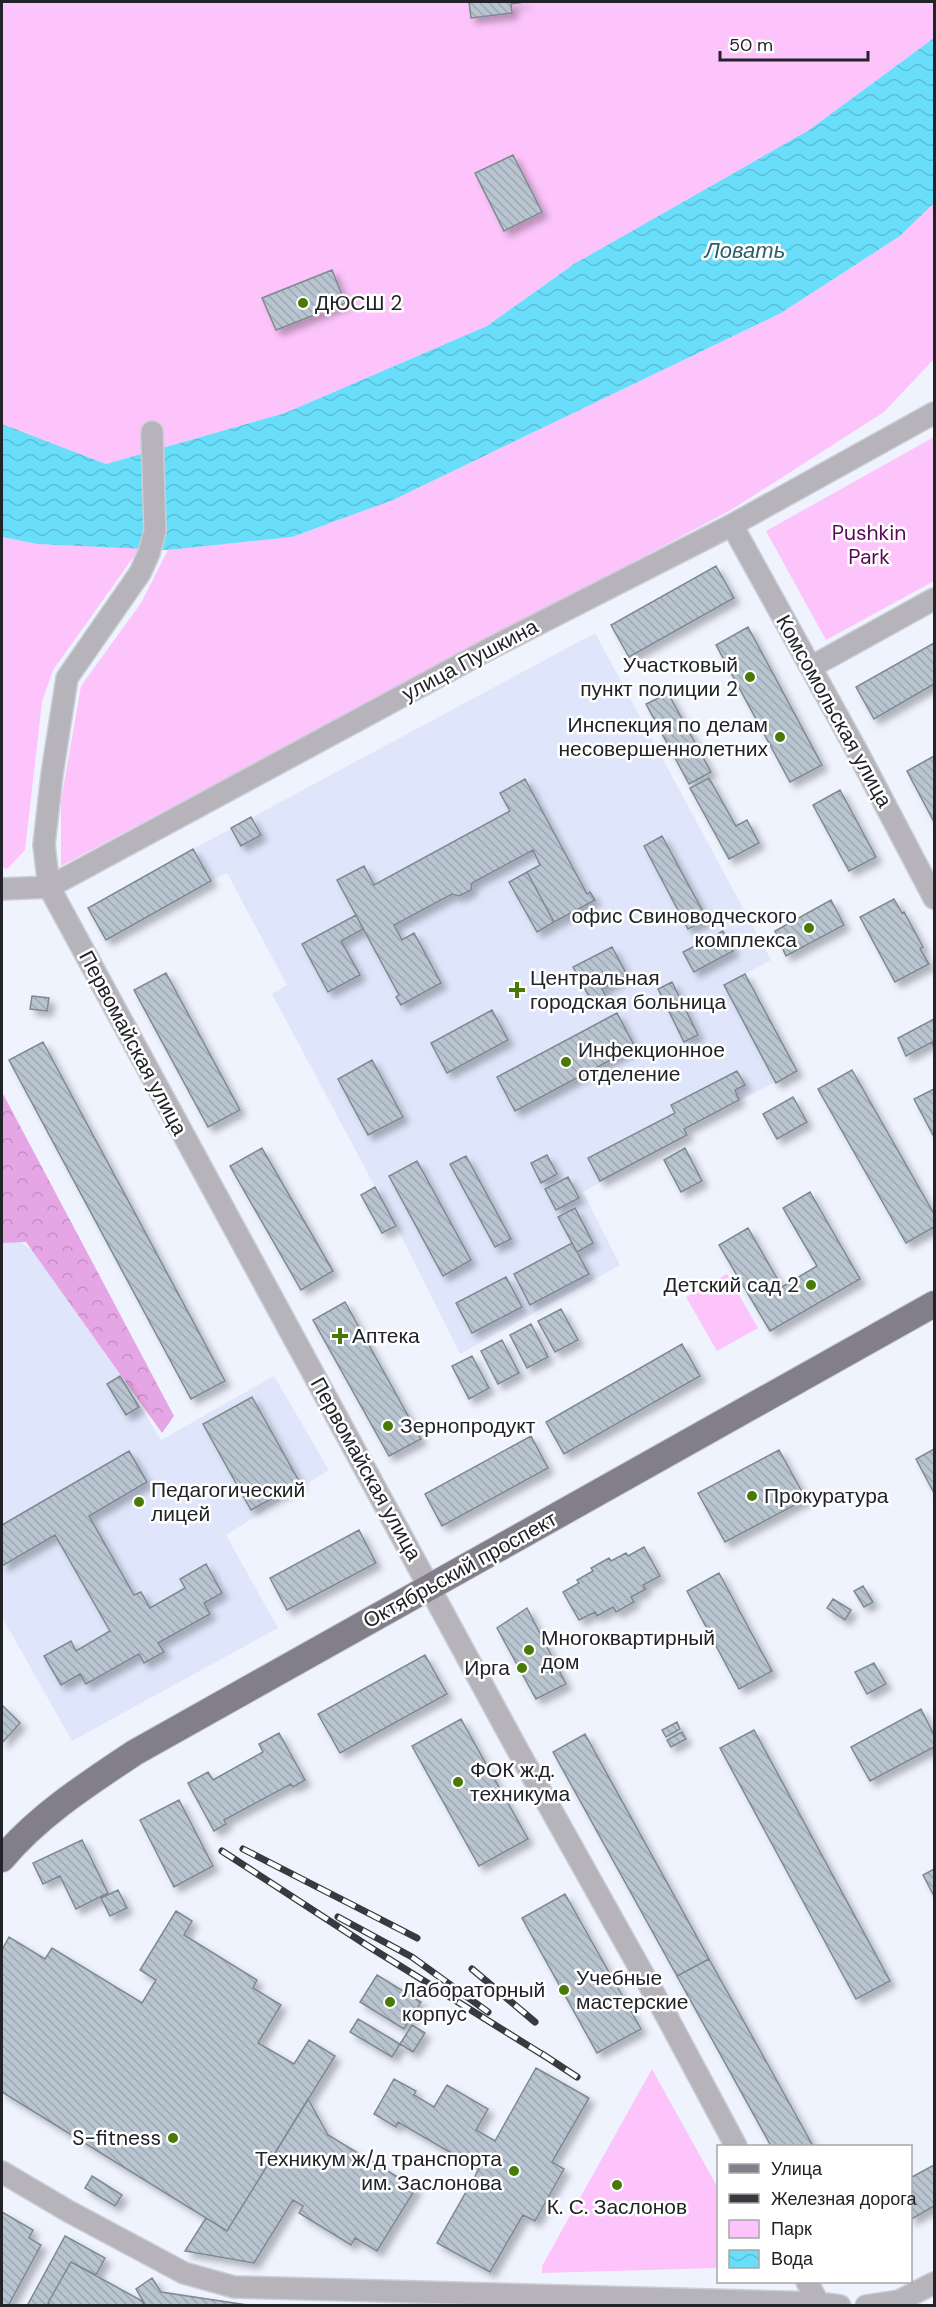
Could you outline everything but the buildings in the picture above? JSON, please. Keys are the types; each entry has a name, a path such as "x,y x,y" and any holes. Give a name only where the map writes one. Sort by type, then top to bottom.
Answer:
{"main road":[{"name":"Октябрьский проспект","path":"2,1859 20,1838 76,1791 134,1754 934,1304"}],"street":[{"name":"улица Пушкина","path":"2,889 49,886 493,647 732,525 934,413"},
{"path":"49,886 44,845 51,774 67,678 140,573 149,553 155,531 152,432"},
{"name":"Комсомольская улица","path":"732,525 811,667 934,898"},
{"path":"811,667 934,599"},
{"name":"Первомайская улица","path":"49,886 511,1738 666,2015 734,2145"},
{"path":"2,2172 68,2211 184,2273 234,2287 840,2306"},
{"path":"808,2283 819,2304"},
{"path":"866,2306 899,2301 934,2283"}],"shaded area":[{"name":"Центральная городская больница","path":"595,633 771,960 745,974 797,1071 684,1129 687,1135 583,1192 620,1265 460,1354 396,1226 272,994 287,985 227,873 211,881 193,849"},
{"name":"Педагогический лицей","path":"2,1241 19,1241 52,1264 161,1440 274,1376 329,1470 226,1535 278,1628 72,1741 2,1617"}],"green space":[{"path":"2,2 934,2 934,38 809,130 574,264 487,326 285,413 106,464 2,424"},
{"path":"934,203 934,359 884,412 731,510 61,866 61,801 81,686 141,603 168,550 292,537 393,500 781,313 900,236"},
{"name":"Pushkin Park","path":"934,437 934,581 826,640 766,531"},
{"path":"2,537 37,544 140,548 53,670 42,702 25,850 7,869 2,867"},
{"path":"2,1092 174,1416 162,1433 26,1242 2,1243"},
{"path":"727,1274 758,1328 717,1351 686,1297"},
{"path":"652,2069 717,2186 717,2268 542,2273 542,2266"}],"water":[{"name":"Ловать","path":"934,38 934,203 900,236 781,313 393,500 292,537 168,550 37,544 2,537 2,424 106,464 285,413 487,326 574,264 809,130"}],"railway":[{"path":"243,1849 417,1938"},
{"path":"222,1851 368,1946 548,2058"},
{"path":"338,1917 412,1957 488,2012"},
{"path":"472,1969 535,2022"},
{"path":"542,2054 577,2077"}],"place":[{"name":"ДЮСШ 2","path":"303,303"},
{"name":"Участковый пункт полиции 2","path":"750,677"},
{"name":"Инспекция по делам несовершеннолетних","path":"780,737"},
{"name":"офис Свиноводческого комплекса","path":"809,928"},
{"name":"Центральная городская больница","path":"517,990"},
{"name":"Инфекционное отделение","path":"566,1062"},
{"name":"Детский сад 2","path":"811,1285"},
{"name":"Аптека","path":"340,1336"},
{"name":"Зернопродукт","path":"388,1426"},
{"name":"Прокуратура","path":"752,1496"},
{"name":"Педагогический лицей","path":"139,1502"},
{"name":"Многоквартирный дом","path":"529,1650"},
{"name":"Ирга","path":"522,1668"},
{"name":"ФОК ж.д. техникума","path":"458,1782"},
{"name":"Учебные мастерские","path":"564,1990"},
{"name":"Лабораторный корпус","path":"390,2002"},
{"name":"S-fitness","path":"173,2138"},
{"name":"Техникум ж/д транспорта им. Заслонова","path":"514,2171"},
{"name":"К. С. Заслонов","path":"617,2185"}]}
